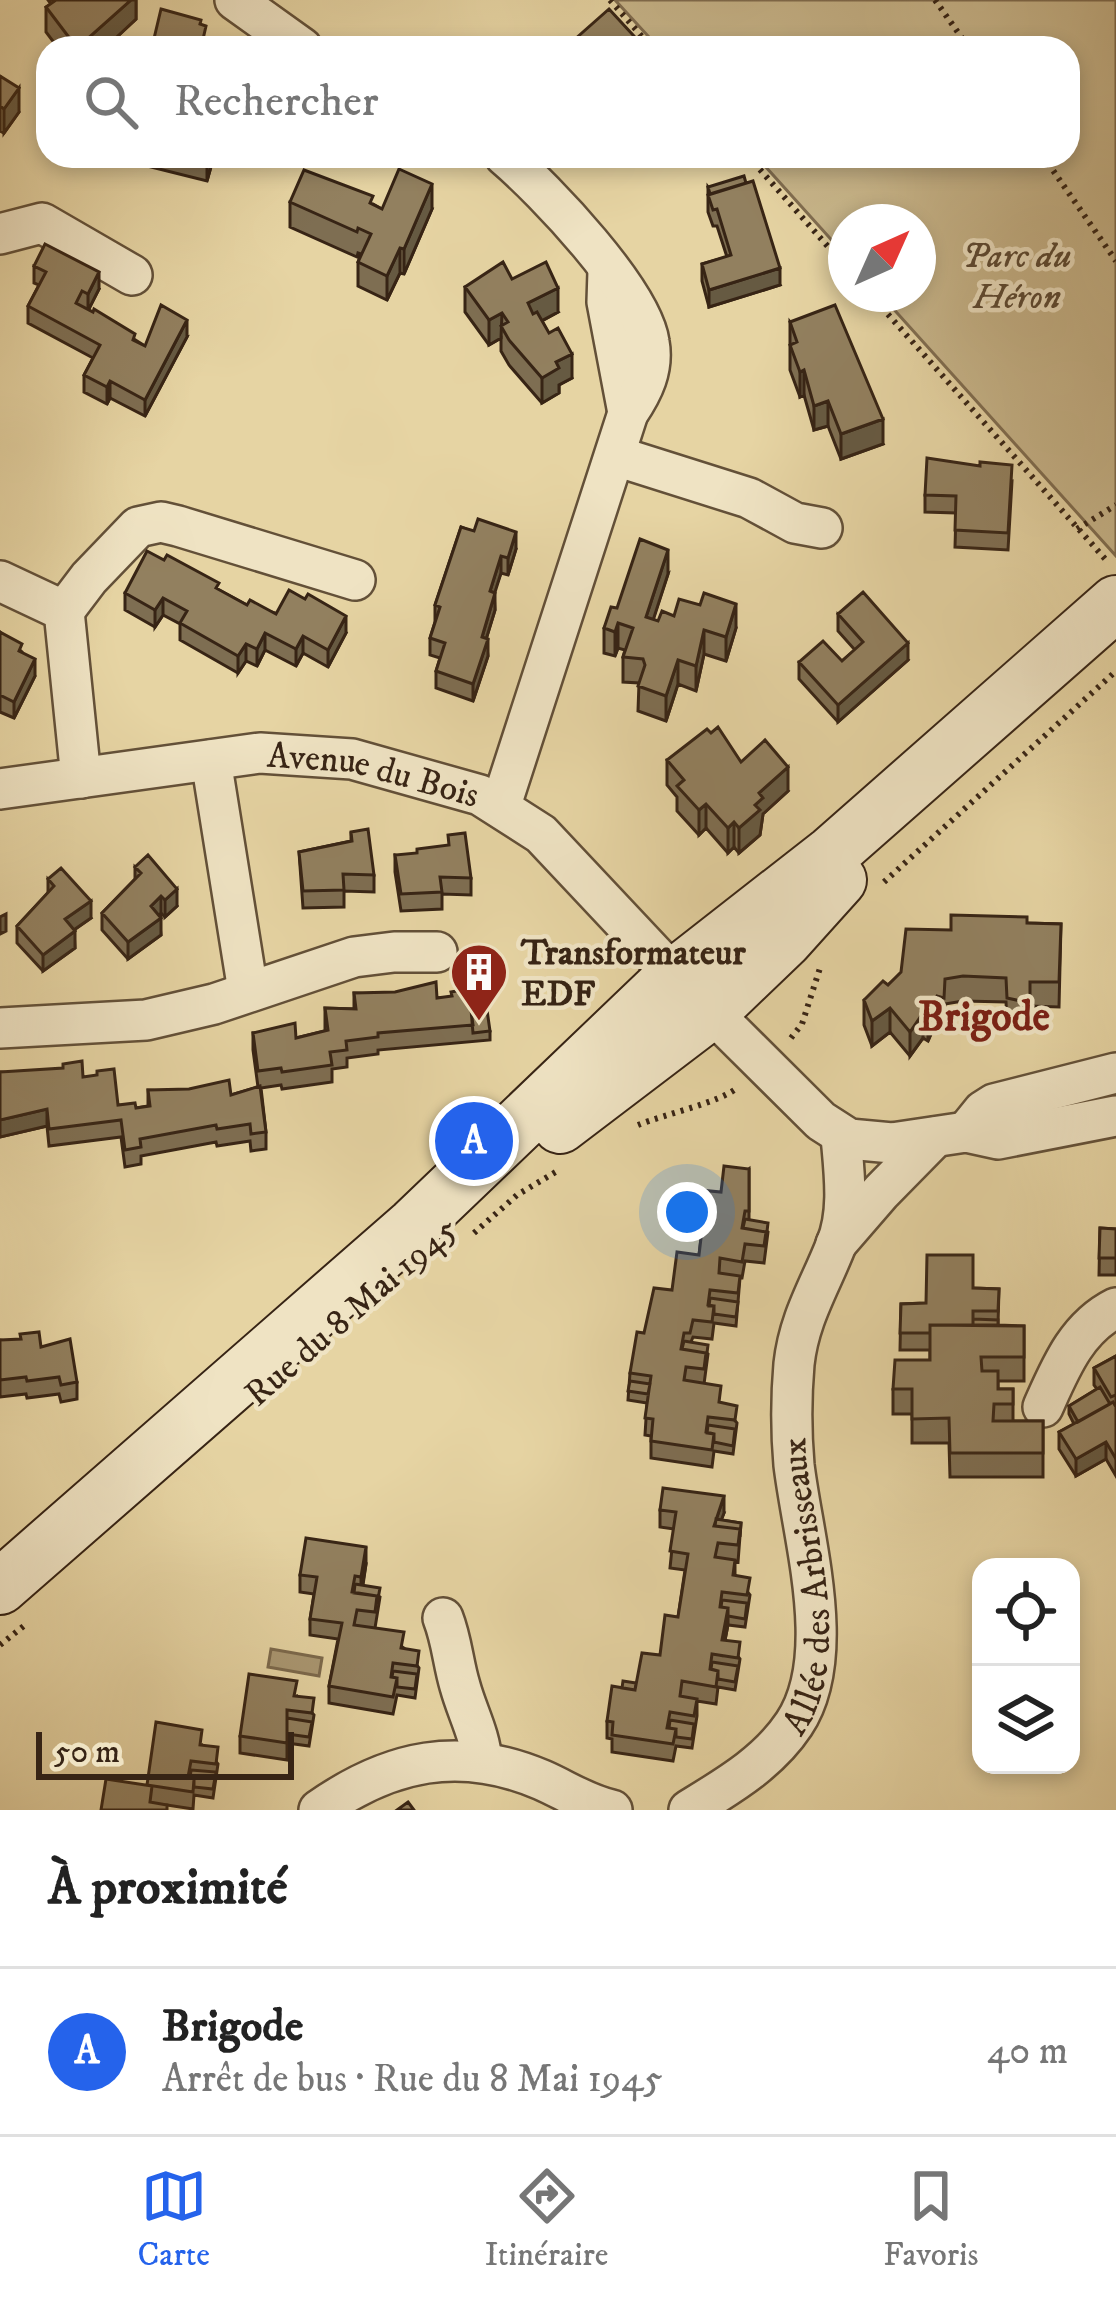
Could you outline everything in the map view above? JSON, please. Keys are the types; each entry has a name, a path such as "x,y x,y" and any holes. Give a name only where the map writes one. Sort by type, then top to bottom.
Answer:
{"main road":[{"name":"Rue du 8 Mai 1945","path":"0,1619 525,1156 832,854 1116,604"},
{"name":"Rue du 8 Mai 1945","path":"0,1587 414,1226 692,994 785,940 843,875 1116,637"}],"street":[{"path":"235,0 285,36"},
{"path":"501,806 628,413 607,302 608,271 518,168"},
{"path":"0,234 42,223 133,275"},
{"path":"616,456 749,498 795,523 822,528"},
{"path":"82,778 64,611 124,538 150,523 178,526 355,580"},
{"path":"0,581 64,611"},
{"name":"Avenue du Bois","path":"0,789 260,753 352,759 457,786 501,806 541,834 692,994 820,1121 841,1136"},
{"path":"211,760 248,991"},
{"path":"0,1028 146,1020 214,1004 355,957 436,952"},
{"name":"Allée des Arbrisseaux","path":"689,1810 741,1778 777,1745 803,1707 811,1680 814,1612 790,1412 803,1322 836,1244 880,1192 982,1111 1116,1073"},
{"path":"841,1136 875,1143 951,1134 998,1138 1116,1117"},
{"name":"Allée des Arbrisseaux","path":"836,1244 844,1206 841,1136"},
{"path":"1043,1407 1070,1348 1116,1308"},
{"path":"443,1618 453,1643 461,1690 478,1732 482,1762"},
{"path":"319,1810 389,1770 431,1762 482,1762 542,1780 605,1809"}],"path":[{"path":"610,0 642,36"},
{"path":"935,0 960,36"},
{"path":"759,168 828,247"},
{"path":"1051,168 1116,261"},
{"path":"886,312 1116,572"},
{"path":"1077,529 1116,505"}],"green space":[{"name":"Parc du Héron","path":"615,0 1116,0 1116,556 896,312 936,312 936,204 828,204 828,236 767,168 1080,168 1080,36 648,36"}],"shaded area":[{"path":"271,1649 322,1658 319,1676 268,1667"}],"building":[{"path":"56,0 131,0 90,36 68,36 46,7"},
{"path":"161,9 201,20 206,26 204,36 155,36"},
{"path":"609,9 634,36 579,36"},
{"path":"0,76 19,88 4,109 0,106"},
{"path":"399,169 432,184 387,276 358,262 371,234 290,202 304,170 373,196 370,203 382,209"},
{"path":"744,176 746,183 710,194 708,187"},
{"path":"753,181 780,268 709,290 702,264 731,255 708,195"},
{"path":"45,244 99,272 88,294 82,291 76,303 135,334 133,340 145,346 161,305 187,320 145,400 110,381 107,387 84,375 100,345 28,306 46,272 34,266"},
{"path":"503,262 512,279 546,262 558,288 528,303 549,333 558,328 572,354 556,362 559,368 542,378 509,340 501,326 508,322 502,313 489,320 465,287"},
{"path":"828,308 828,312 838,312 883,419 841,434 828,401 814,406 804,370 800,372 790,345 797,342 790,322"},
{"path":"927,458 980,466 980,462 1012,465 1008,533 955,530 956,496 925,495"},
{"path":"478,519 516,532 508,558 501,556 490,591 495,593 482,637 488,639 473,684 436,671 445,643 430,638 440,607 435,605 461,527 474,531"},
{"path":"640,539 668,550 646,617 658,621 662,611 674,616 679,599 700,605 704,593 736,604 726,637 704,630 696,666 678,660 666,696 638,686 643,659 623,657 633,628 618,623 615,632 604,628 611,607 617,608"},
{"path":"147,551 164,560 167,555 219,583 216,588 247,605 250,600 276,614 289,590 305,599 308,594 346,616 328,650 303,636 296,649 265,633 257,649 246,644 238,656 180,623 187,611 163,598 155,610 125,593"},
{"path":"863,592 908,643 838,705 799,662 823,641 842,661 863,642 838,614"},
{"path":"0,632 22,644 19,651 35,659 14,702 0,695"},
{"path":"718,727 741,762 765,740 788,767 759,793 763,798 755,805 760,810 739,828 734,822 728,828 706,804 699,810 677,786 684,780 667,760 707,729 711,733"},
{"path":"368,829 374,875 343,874 344,890 303,891 299,852 352,841 351,832"},
{"path":"465,833 471,878 440,877 442,892 401,894 395,855 449,845 448,835"},
{"path":"148,855 177,889 151,906 161,918 128,942 102,913 141,873 135,867"},
{"path":"61,868 91,901 65,919 75,931 43,955 17,926 54,886 48,879"},
{"path":"951,915 1027,917 1027,923 1061,924 1059,982 1030,982 1030,1003 1007,998 1006,978 945,979 944,998 937,996 928,1017 923,1013 910,1032 890,1008 872,1021 864,1000 883,981 888,985 901,972 906,929 951,930"},
{"path":"436,982 437,998 468,989 473,1025 378,1033 378,1037 346,1041 347,1050 330,1052 332,1065 258,1071 253,1033 295,1023 296,1038 328,1030 325,1008 356,1009 354,993 395,992"},
{"name":"Transformateur EDF","path":"485,996 490,1031 473,1033 470,997"},
{"path":"82,1061 83,1077 114,1069 118,1105 135,1103 136,1108 150,1106 148,1090 189,1089 229,1080 231,1095 260,1086 266,1132 251,1134 250,1124 217,1129 216,1125 140,1139 141,1147 125,1150 121,1120 49,1129 47,1109 0,1120 0,1072 63,1068 63,1064"},
{"path":"724,1166 749,1169 749,1211 745,1211 742,1228 766,1232 764,1246 745,1244 742,1262 720,1258 719,1273 740,1276 738,1293 710,1290 712,1322 693,1320 681,1349 706,1353 704,1369 686,1367 684,1380 721,1386 719,1402 737,1406 735,1420 708,1417 706,1432 714,1434 712,1450 651,1441 653,1419 645,1418 651,1376 630,1373 637,1332 644,1333 654,1288 672,1290 677,1252 699,1255 704,1213 687,1210 689,1189 721,1192"},
{"path":"745,1219 768,1223 766,1240 766,1232 743,1228"},
{"path":"1100,1228 1116,1229 1116,1258 1099,1258"},
{"path":"927,1255 973,1255 973,1288 999,1289 998,1311 973,1311 973,1325 930,1325 930,1333 900,1333 901,1304 926,1303"},
{"path":"710,1298 738,1302 736,1317 714,1314"},
{"path":"973,1319 998,1320 998,1325 973,1325"},
{"path":"930,1325 1024,1326 1024,1357 981,1357 982,1371 998,1371 998,1389 1013,1389 1013,1404 994,1404 993,1421 1043,1421 1043,1453 950,1453 949,1418 912,1419 912,1389 893,1389 895,1360 930,1360"},
{"path":"39,1332 41,1347 70,1339 77,1382 61,1385 59,1377 0,1380 0,1340"},
{"path":"684,1341 708,1345 706,1361 706,1353 682,1349"},
{"path":"1116,1356 1116,1395 1111,1397 1094,1368"},
{"path":"630,1381 650,1384 648,1394 628,1391"},
{"path":"1100,1387 1110,1404 1078,1422 1069,1406"},
{"path":"1113,1402 1116,1459 1106,1442 1076,1459 1059,1432"},
{"path":"708,1425 735,1429 733,1446 714,1442 714,1434 707,1433"},
{"path":"663,1488 724,1496 714,1526 740,1529 738,1545 718,1543 715,1557 735,1560 733,1575 750,1578 747,1595 722,1592 720,1607 728,1608 722,1640 740,1642 738,1658 712,1654 710,1669 718,1671 716,1687 682,1681 680,1696 697,1699 694,1716 670,1712 667,1728 676,1729 673,1744 612,1735 613,1722 607,1721 612,1686 635,1690 642,1653 660,1655 665,1615 678,1617 688,1554 670,1551 676,1512 660,1510"},
{"path":"716,1519 741,1523 740,1537 740,1529 715,1526"},
{"path":"306,1538 366,1547 361,1577 355,1576 352,1592 377,1596 375,1612 357,1610 354,1625 404,1632 401,1648 419,1651 417,1666 393,1663 391,1677 397,1678 393,1697 329,1686 342,1623 310,1619 317,1577 300,1575"},
{"path":"355,1584 380,1588 377,1604 377,1596 354,1593"},
{"path":"722,1600 747,1603 745,1619 728,1616"},
{"path":"712,1662 738,1666 735,1682 718,1679"},
{"path":"393,1671 417,1674 415,1689 397,1687"},
{"path":"249,1674 297,1681 294,1696 314,1698 312,1713 287,1710 287,1743 240,1736"},
{"path":"623,1681 636,1683 635,1690 622,1688"},
{"path":"287,1718 312,1722 309,1737 287,1734"},
{"path":"670,1720 694,1724 692,1739 676,1737 676,1729 669,1728"},
{"path":"156,1722 202,1730 200,1745 218,1747 216,1764 191,1761 188,1777 194,1779 193,1792 147,1785"},
{"path":"191,1770 216,1772 213,1789 194,1787"},
{"path":"106,1779 152,1786 150,1802 167,1805 167,1810 101,1810"}],"place":[{"name":"Transformateur EDF","path":"479,1023"},
{"name":"Brigode","path":"474,1141"}],"district":[{"name":"Brigode","path":"984,1015"}]}
